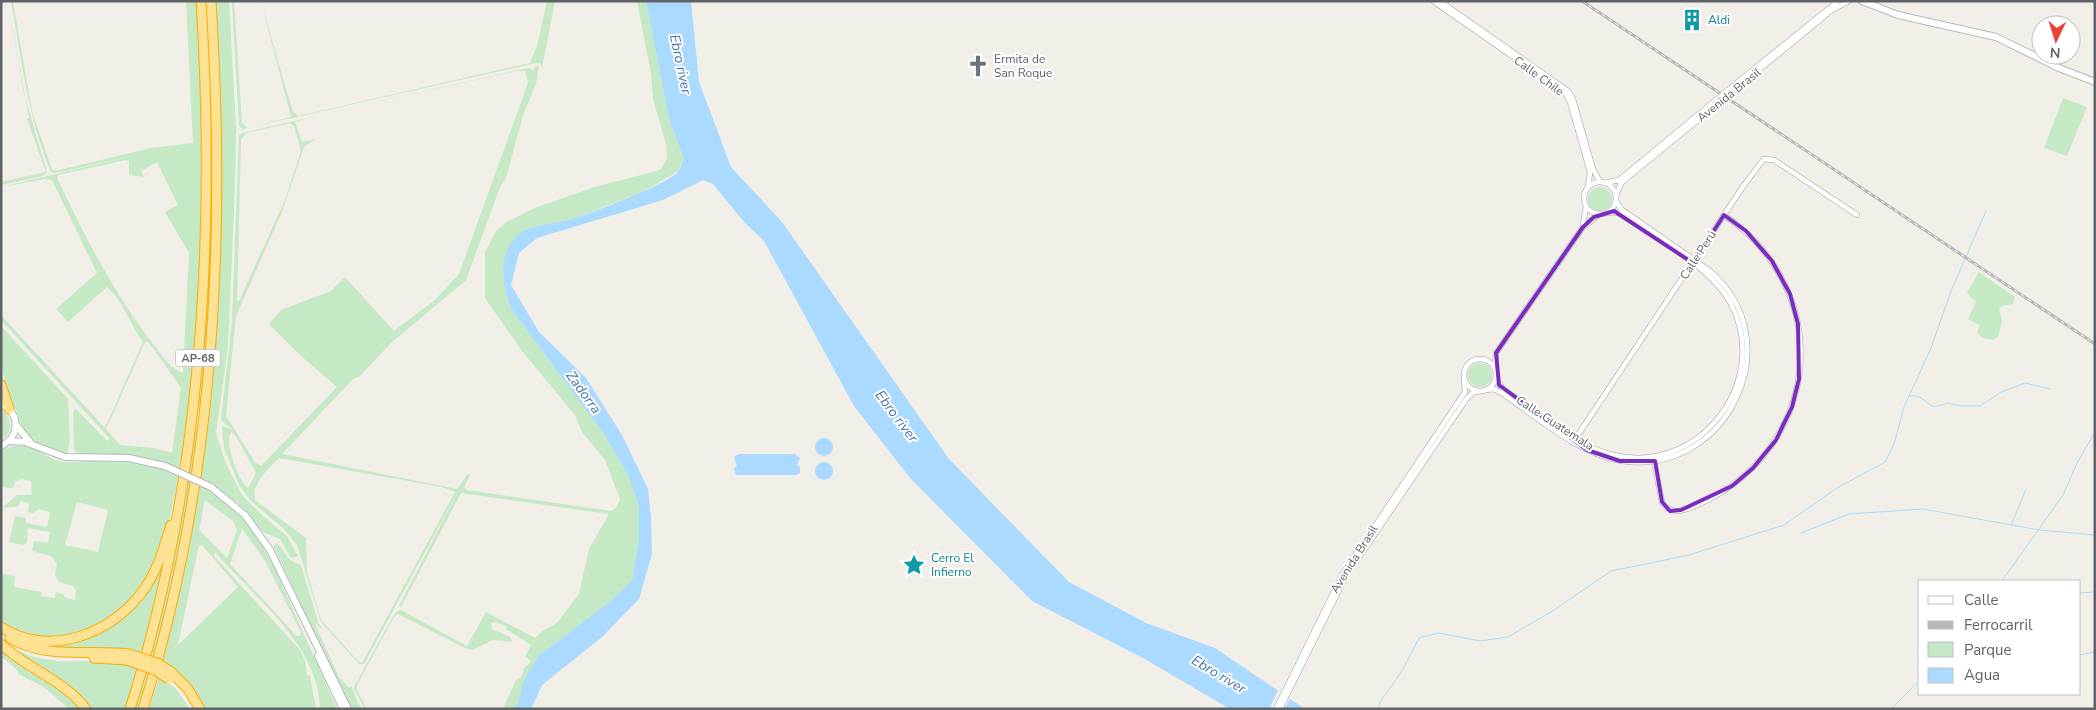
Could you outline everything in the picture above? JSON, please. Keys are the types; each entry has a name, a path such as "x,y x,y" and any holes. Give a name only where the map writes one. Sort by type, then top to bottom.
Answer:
{"highway":[{"name":"AP-68","path":"130,709 156,617 171,550 197,371 205,238 206,132 201,1"},
{"name":"AP-68","path":"143,709 169,616 190,513 209,372 216,185 212,1"},
{"path":"1,384 5,407"},
{"path":"1,629 29,639 59,641 89,633 122,613 136,600 154,574 163,552 176,502 180,497"},
{"path":"1,629 20,644 42,651 128,657 170,676 188,690 200,709"},
{"path":"1,638 19,649 41,657 128,657"},
{"path":"1,644 20,660 70,691 86,709"},
{"path":"170,676 194,709"},
{"path":"147,709 152,681"}],"main road":[{"path":"1862,1 1871,2 1898,15 1996,37 2058,68 2095,82"},
{"path":"5,407 14,416 16,425 33,444"},
{"path":"10,441 16,425"},
{"path":"1,446 10,441 33,444 65,457 129,458 165,466 211,487 245,515 264,539 277,562 344,709"}],"street":[{"name":"Calle Chile","path":"1433,1 1565,94 1570,102 1590,172 1588,187"},
{"name":"Calle Chile","path":"1440,1 1568,91 1574,103 1593,169 1602,183"},
{"name":"Avenida Brasil","path":"1616,199 1622,183 1838,1"},
{"name":"Avenida Brasil","path":"1735,87 1832,10 1849,1"},
{"name":"Avenida Brasil","path":"1602,183 1619,180 1712,106"},
{"name":"Calle Perú","path":"1574,440 1760,163 1768,158 1774,160 1856,215"},
{"path":"1582,227 1586,206 1584,196 1588,187 1602,183 1612,188 1616,199 1607,213 1592,212 1586,206"},
{"name":"Calle Guatemala","path":"1484,390 1493,389 1500,392 1574,440 1610,459 1630,462 1654,461 1683,452 1710,435 1732,409 1745,376 1747,345 1740,313 1721,282 1621,209 1616,199"},
{"name":"Calle Guatemala","path":"1496,378 1503,389 1574,440 1614,456 1631,458 1657,456 1678,450 1696,441 1713,426 1728,408 1737,388 1742,363 1739,324 1723,291 1694,261 1619,213 1607,213"},
{"path":"1449,420 1469,395 1484,390 1496,378 1496,353 1582,227 1600,214"},
{"path":"1654,461 1662,502 1668,510 1681,510 1709,499 1732,486 1763,458 1781,431 1796,393 1800,369 1800,343 1798,324 1790,294 1780,273 1762,248 1746,231 1724,215"},
{"path":"1449,420 1465,392 1464,373 1468,363 1496,353"},
{"path":"1483,359 1488,360 1495,369"},
{"path":"1464,378 1468,386 1484,390"},
{"name":"Avenida Brasil","path":"1276,709 1342,575 1449,420"},
{"name":"Avenida Brasil","path":"1280,709 1345,578 1449,420"}],"highlighted area":[{"path":"1614,211 1693,263 1724,215 1746,231 1772,261 1790,294 1798,324 1799,379 1792,407 1776,440 1753,468 1732,486 1681,510 1670,511 1662,502 1655,461 1620,461 1587,450 1499,385 1496,353 1583,227 1594,217"}],"green space":[{"path":"8,1 26,100 24,94"},
{"path":"11,1 13,1 32,112 52,169 55,171 151,148 193,143 186,1 197,1 202,112 200,278 191,389 179,473 170,516 157,558 144,583 135,595 113,616 100,624 73,634 53,637 28,635 1,623 1,574 15,576 14,587 42,592 41,596 55,598 56,592 63,594 65,598 75,600 76,590 73,586 59,582 55,576 57,564 51,556 32,551 34,541 48,543 50,532 28,528 27,542 24,545 9,542 15,516 26,518 26,523 47,527 50,512 39,509 33,513 28,512 29,503 20,501 19,506 5,508 4,506 17,495 32,495 31,481 22,479 16,481 13,488 1,487 1,451 19,445 33,448 62,462 124,460 166,469 168,463 122,454 79,454 74,450 73,413 75,408 107,441 110,439 1,320 1,315 105,428 143,342 118,299 107,287 68,322 56,309 97,273 52,180 45,179 1,187 150,152 56,173 51,172 36,129 31,108","holes":["126,160 129,161 129,175 144,177 141,171 157,162 178,205 165,212 189,253 183,373 166,361 112,284 89,243 57,178 58,175","145,342 148,342 181,388 172,453 153,448 120,445 106,429","77,502 108,510 98,552 65,545"]},
{"path":"204,1 209,1 213,103 213,252 203,403 199,413 198,396 205,296"},
{"path":"216,1 229,1 236,128 228,347 216,433 226,464 242,495 287,536 298,556 291,558 280,539 263,532 238,503 213,485 253,531 273,564 337,709 320,709 317,686 309,664 297,643 282,623 215,552 214,556 300,650 305,661 307,675 310,676 316,709 203,709 162,663 195,506 205,442 214,359 221,205","holes":["205,500 233,521 237,530 227,558 199,530","242,529 264,559 301,632 300,636 297,636 230,564","201,544 238,587 178,645 198,549"]},
{"path":"232,1 234,1 242,123 248,128 243,129 239,126"},
{"path":"261,1 293,111 298,116 530,63 537,46 547,1 555,1 542,68 541,64 536,63 252,127 291,117"},
{"path":"637,1 646,1 669,119 684,159 677,172 642,192 570,220 530,229 518,236 507,252 512,310 606,437 628,475 639,506 639,539 632,580 611,601 538,656 524,683 519,701 514,709 503,709 516,680 522,676 524,668 532,661 525,657 531,645 506,629 507,627 496,622 491,623 492,629 510,637 512,642 493,640 472,650 398,614 394,617 357,685 357,690 367,709 365,709 354,689 355,685 395,613 401,610 467,646 486,612 535,638 544,630 557,623 579,594 589,549 609,514 461,493 401,607 399,606 461,486 364,664 359,664 321,622 297,545 284,529 251,501 239,485 224,448 222,427 224,426 234,431 221,420 232,321 239,135 242,133 312,117 295,122 302,142 315,139 304,147 282,212 236,316 226,416 255,462 261,466 337,387 300,355 269,324 281,310 331,291 345,277 394,331 435,300 459,274 528,82 525,71 517,71 318,115 523,69 530,68 533,71 534,67 539,66 536,84 523,115 506,178 500,187 466,280 391,343 359,377 353,379 282,454 457,489 468,474 470,475 464,487 467,490 611,511 616,508 620,499 605,460 582,432 575,415 522,351 485,298 485,252 496,231 508,221 537,207 595,187 660,170 667,159 666,144 653,99 651,74","holes":["290,123 294,126 301,151 285,200 239,301 237,301 241,140 246,133","231,432 236,436 256,473 248,488 236,470 229,437","279,458 442,487 455,492 362,663 358,661 321,620 307,572 306,538 255,500 254,494 258,482"]},
{"path":"2063,98 2087,107 2067,156 2044,148"},
{"path":"26,100 47,172 43,176 1,185 1,182 46,172 27,119 29,118"},
{"path":"1600,187 1609,190 1612,199 1609,208 1600,211 1591,208 1588,199 1591,190"},
{"path":"1979,272 2015,297 2013,304 2001,306 1999,310 2002,321 1998,337 1992,340 1981,337 1977,332 1980,325 1968,319 1976,302 1967,293"},
{"path":"1,326 68,399 70,442 67,454 54,451 35,442 25,433 4,380"},
{"path":"1480,363 1485,364 1491,370 1491,380 1485,386 1480,387 1475,386 1469,380 1468,375 1469,370 1475,364"},
{"path":"1,411 10,421 10,429 1,441"},
{"path":"196,428 196,463 180,546 140,709 133,709"},
{"path":"275,543 282,548 291,560 301,565 318,622 323,630 314,622 339,677 349,688 351,686 361,709 350,709 274,547"},
{"path":"166,548 150,622 126,709 89,709 8,645 35,657 48,660 117,662 31,645 47,644 121,617"},
{"path":"1,649 58,687 82,709 69,709 44,687 18,674 18,671 1,656"},
{"path":"160,675 177,690 190,709 149,709"}],"water":[{"path":"646,1 691,1 699,82 731,167 782,222 949,459 1069,582 1146,623 1215,648 1305,709 1230,709 1143,658 1032,601 910,478 854,406 764,241 745,223 713,184 703,180 663,200 537,238 519,253 511,285 539,332 586,378 622,435 648,489 652,554 639,599 602,637 542,685 531,709 514,709 519,701 523,683 538,656 611,601 632,580 639,539 639,506 628,475 606,437 512,310 506,291 503,271 504,261 511,243 524,231 536,226 569,220 608,206 669,179 679,170 684,159 669,119"},
{"path":"820,438 828,438 833,443 831,454 820,456 815,451 815,443"},
{"path":"739,454 795,454 800,458 797,465 800,467 800,473 796,475 736,475 734,469 737,465 734,457"},
{"path":"820,462 828,462 833,467 831,478 820,480 815,475 815,467"}],"pier":[{"path":"1279,688 1291,696 1285,709 1269,709"}],"waterway":[{"path":"1378,709 1380,702 1402,671 1419,638 1439,633 1480,641 1508,637 1551,612 1611,571 1689,555 1784,525 1837,488 1885,462 1894,444 1904,407 1931,348 1951,291 1986,211"},
{"path":"1909,396 1920,397 1934,407 1948,403 1960,406 1980,406 2001,392 2025,383 2050,389"},
{"path":"2003,580 2063,495 2077,463 2095,432"},
{"path":"2012,523 2026,489"},
{"path":"1801,533 1849,514 1923,509 2039,530 2095,535"},
{"path":"2081,593 2095,592"},
{"path":"2081,655 2095,652"},
{"path":"1891,709 1918,682"}],"railway":[{"path":"1582,1 2095,344"}],"place":[{"name":"Aldi","path":"1692,20"},
{"name":"Ermita de San Roque","path":"978,66"},
{"name":"Cerro El Infierno","path":"914,565"}],"water label":[{"name":"Ebro river","path":"681,64"},
{"name":"Zadorra","path":"584,392"},
{"name":"Ebro river","path":"897,416"},
{"name":"Ebro river","path":"1219,674"}]}
